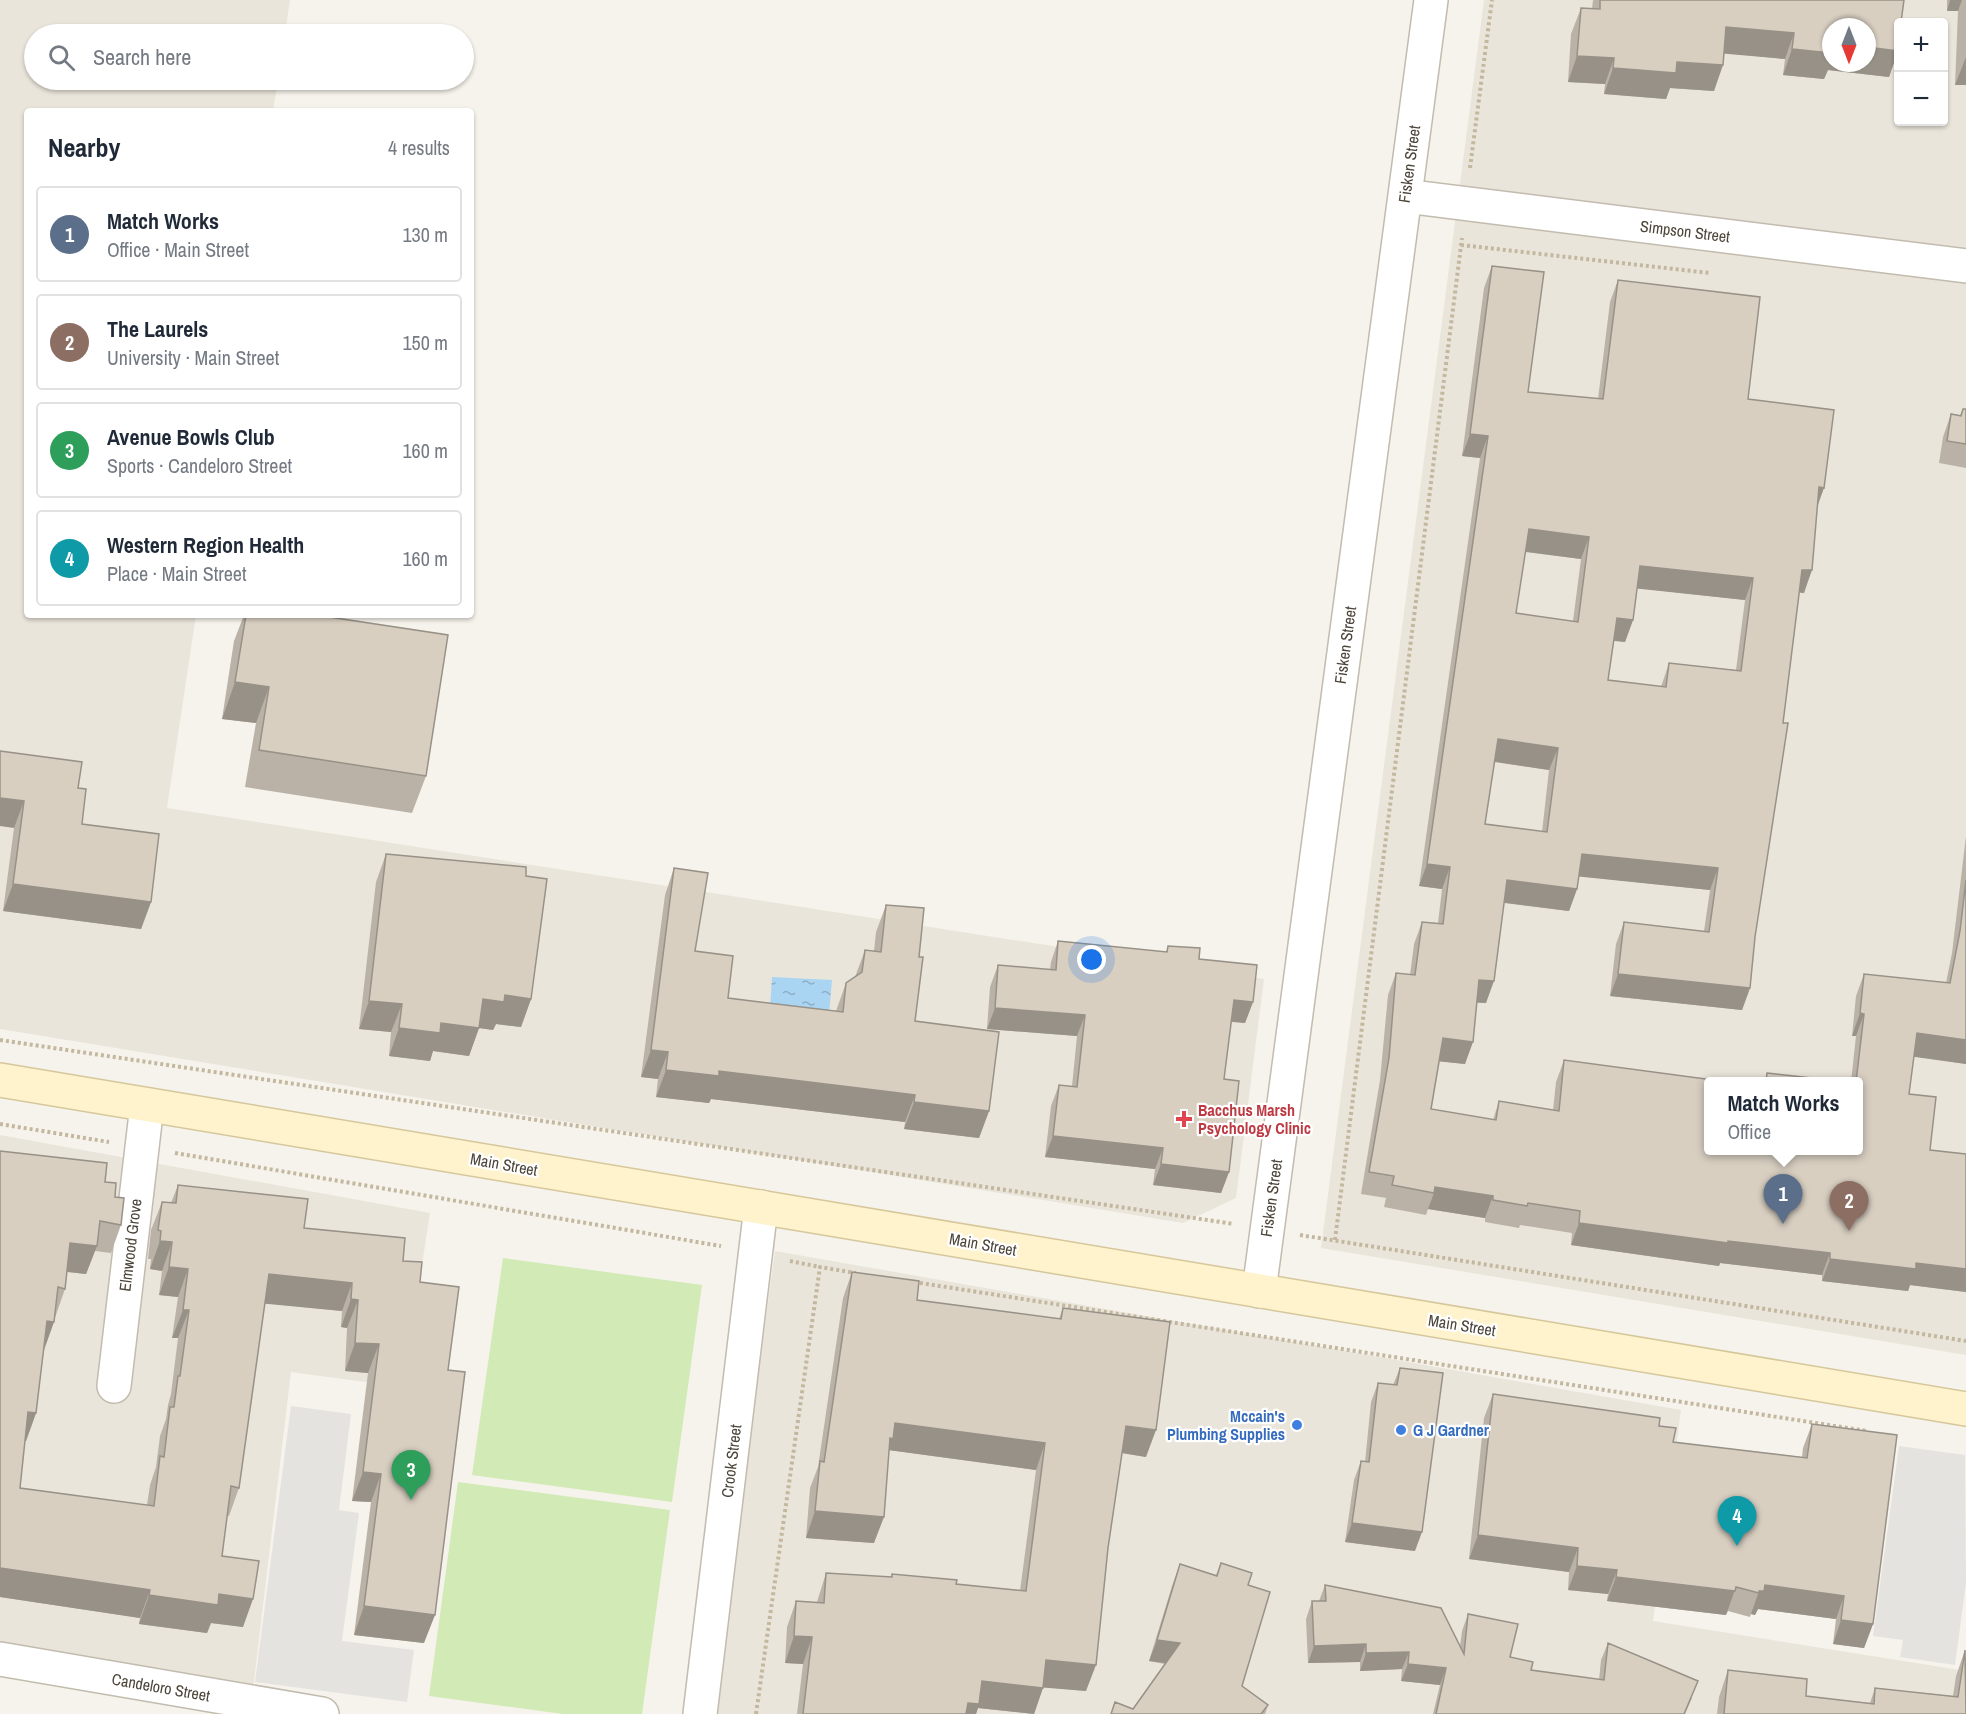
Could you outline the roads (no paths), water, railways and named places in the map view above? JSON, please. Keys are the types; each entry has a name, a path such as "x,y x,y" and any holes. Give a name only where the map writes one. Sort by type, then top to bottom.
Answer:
{"main road":[{"name":"Main Street","path":"0,1080 1966,1409"}],"street":[{"name":"Fisken Street","path":"1259,1291 1431,0"},
{"name":"Simpson Street","path":"1405,196 1966,266"},
{"name":"Elmwood Grove","path":"114,1386 147,1105"},
{"name":"Crook Street","path":"700,1714 761,1207"},
{"name":"Candeloro Street","path":"0,1659 322,1714"}],"water":[{"path":"772,977 832,980 829,1014 770,1009"}],"place":[{"name":"Bacchus Marsh Psychology Clinic","path":"1184,1119"},
{"name":"Match Works","path":"1783,1224"},
{"name":"The Laurels","path":"1849,1231"},
{"name":"Mccain's Plumbing Supplies","path":"1297,1425"},
{"name":"G J Gardner","path":"1401,1430"},
{"name":"Avenue Bowls Club","path":"411,1500"},
{"name":"Western Region Health","path":"1737,1546"}]}
